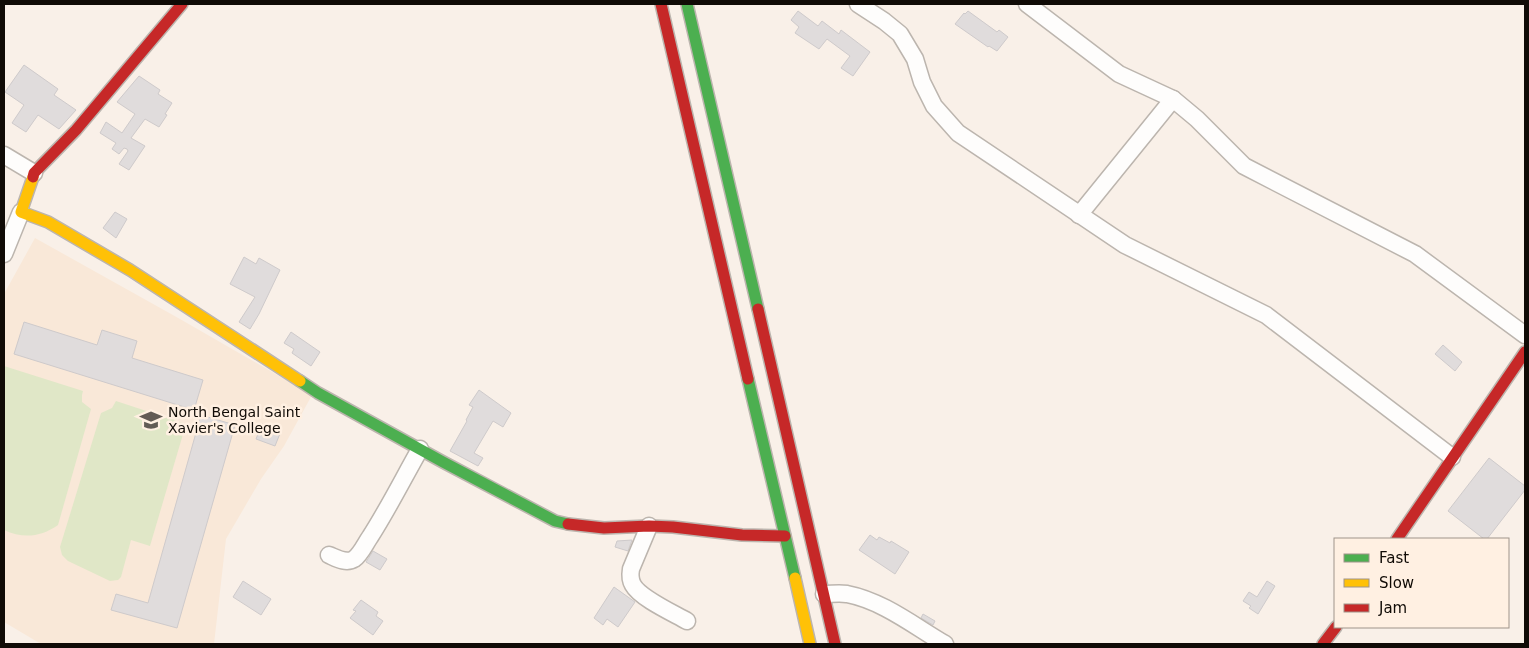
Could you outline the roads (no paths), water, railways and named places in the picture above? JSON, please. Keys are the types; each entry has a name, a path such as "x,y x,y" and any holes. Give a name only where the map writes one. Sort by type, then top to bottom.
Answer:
{"main road":[{"path":"182,4 76,130 34,173 21,212 48,222 130,270 318,393 420,450 555,521 577,526 604,528 673,527 742,535 784,536"},
{"path":"662,4 810,644"},
{"path":"687,4 835,644"},
{"path":"1397,538 1525,352"},
{"path":"1323,644 1335,628"}],"street":[{"path":"858,4 900,34 915,59 922,82 934,106 958,133 1125,245 1266,316 1452,457"},
{"path":"1026,4 1119,74 1173,99 1197,118 1244,166 1415,254 1525,335"},
{"path":"1079,215 1173,99"},
{"path":"4,155 34,173"},
{"path":"4,254 21,212"},
{"path":"329,554 340,560 348,561 361,551 420,450"},
{"path":"648,526 631,569 632,584 638,592 687,621"},
{"path":"824,594 846,594 866,599 882,606 945,644"}],"place":[{"name":"North Bengal Saint Xavier's College","path":"151,420"}]}
